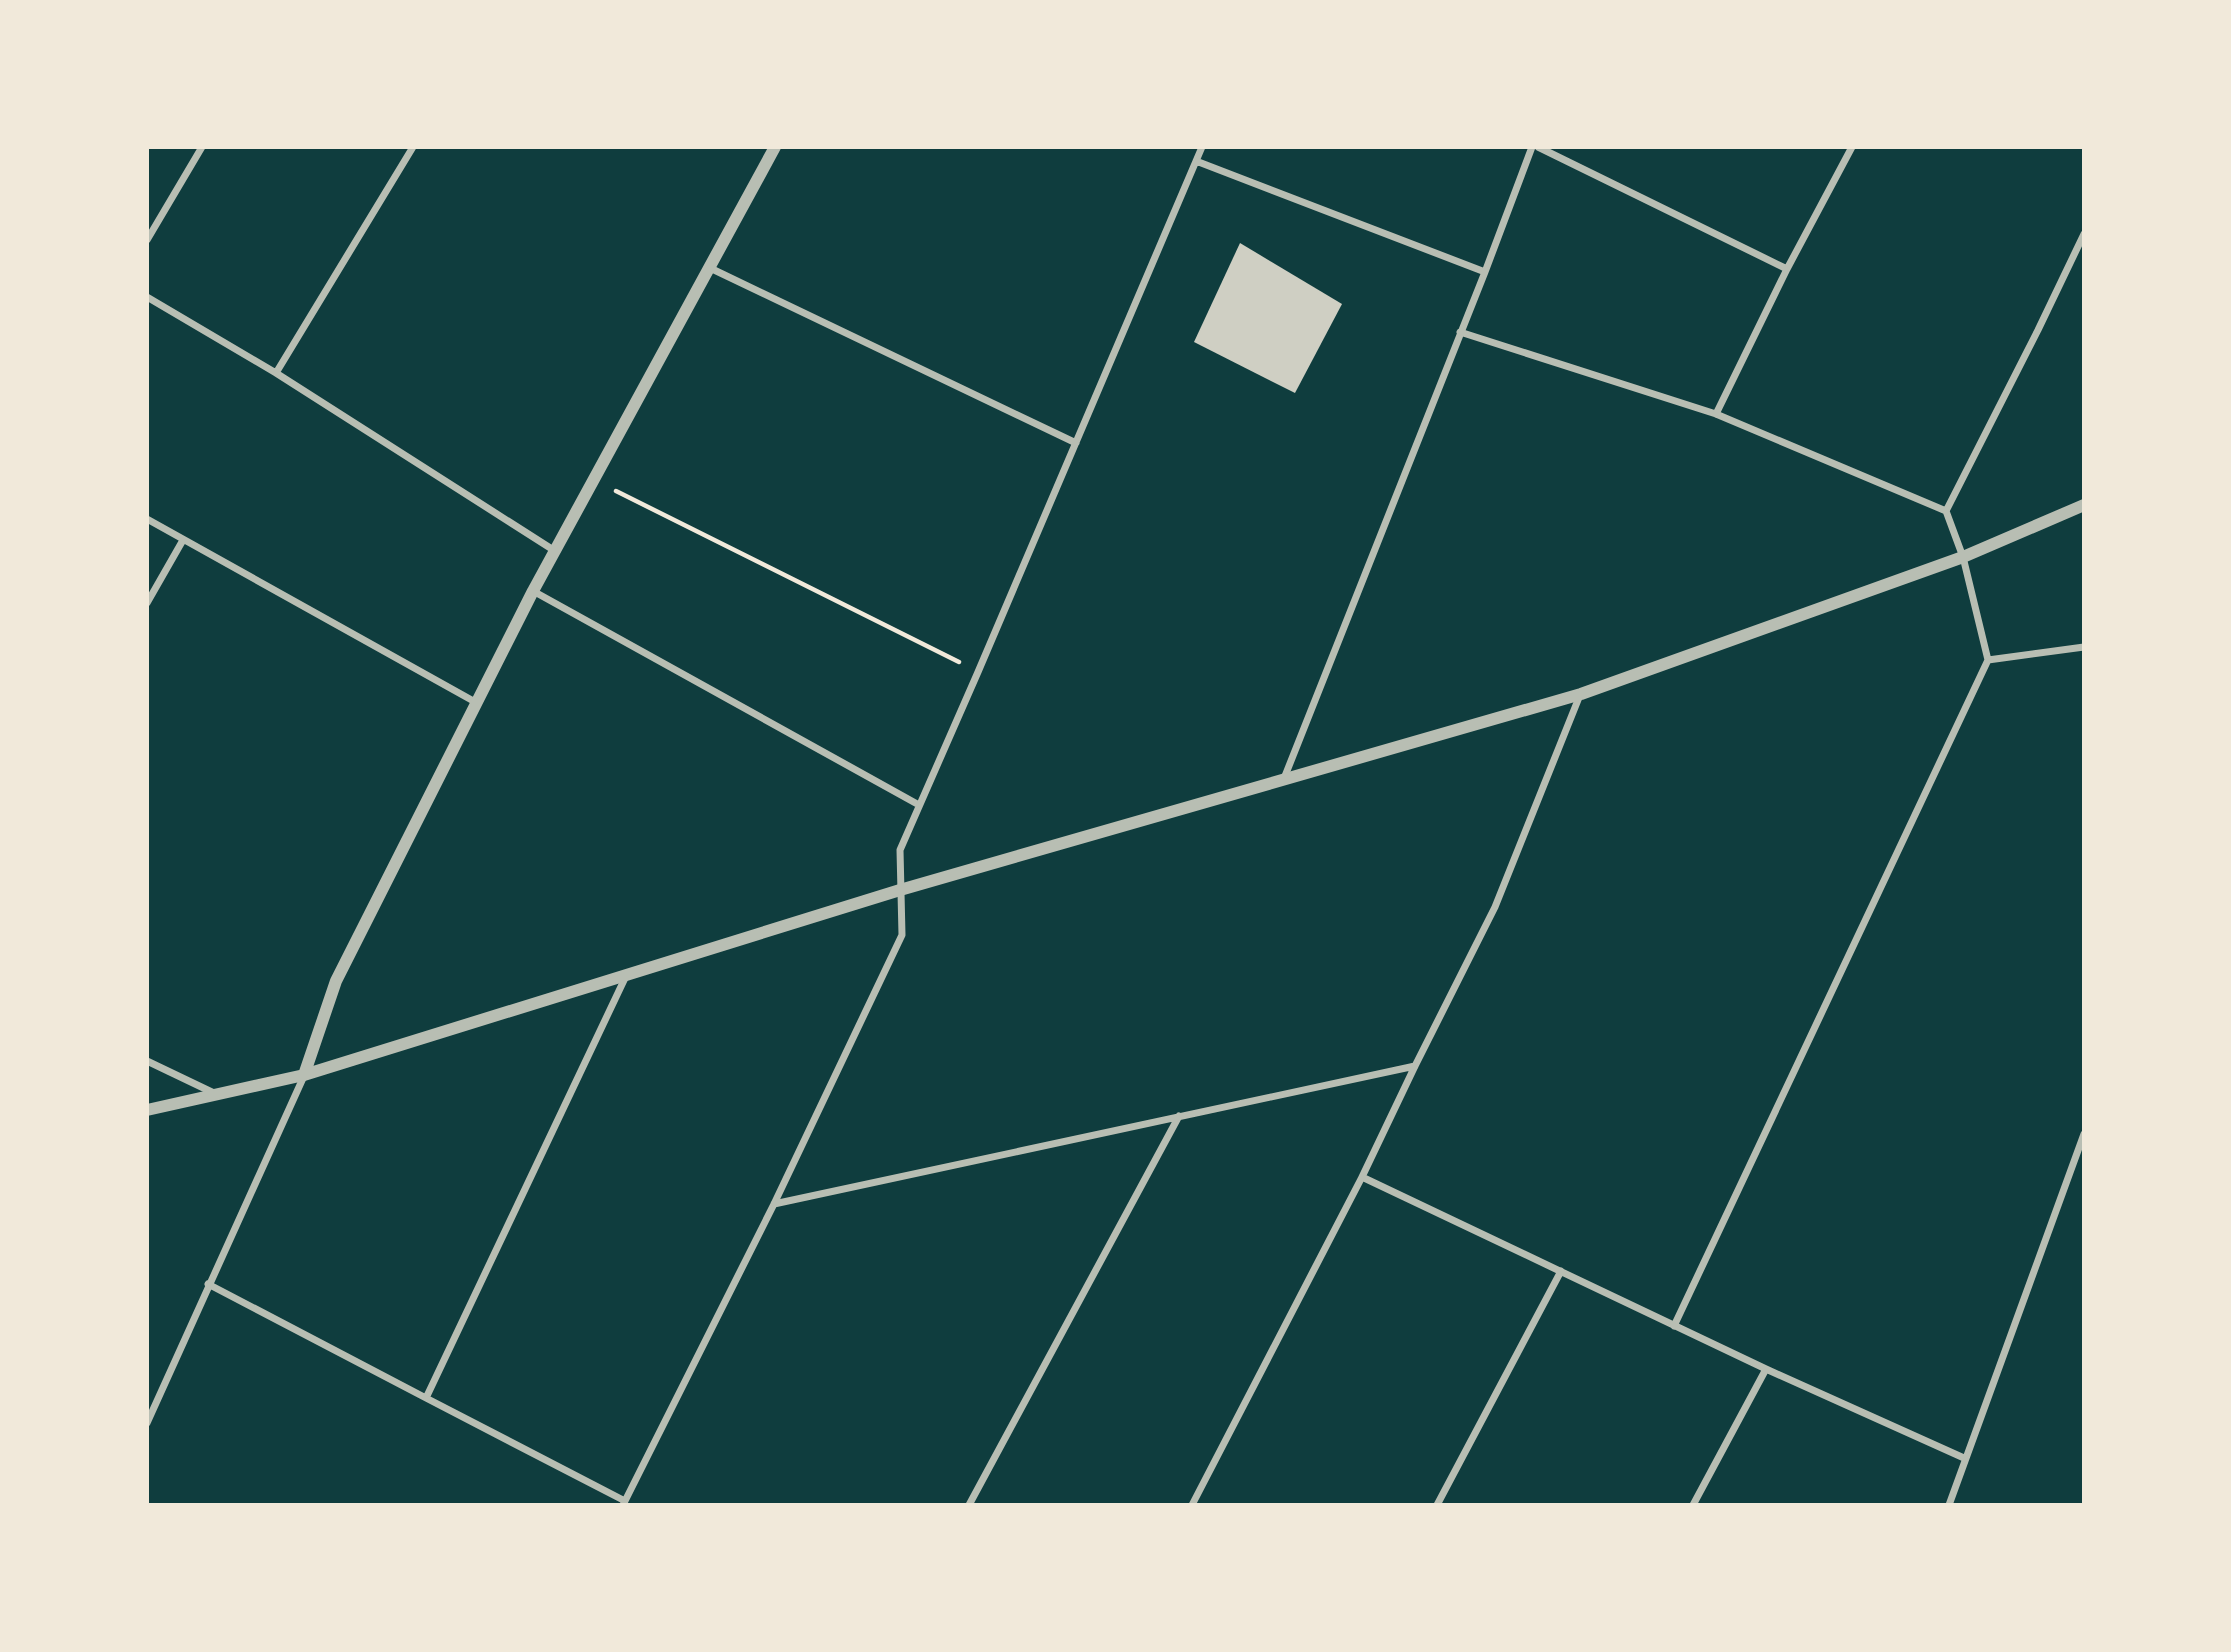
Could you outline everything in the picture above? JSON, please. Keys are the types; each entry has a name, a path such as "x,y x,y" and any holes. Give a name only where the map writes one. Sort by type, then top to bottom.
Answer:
{"street":[{"path":"147,240 202,147"},
{"path":"276,373 413,147"},
{"path":"147,1423 304,1075 336,981 533,591 775,147"},
{"path":"208,1284 624,1503 774,1204 902,935 900,850 1202,147"},
{"path":"1283,781 1532,147"},
{"path":"1538,147 1787,269"},
{"path":"1716,414 1787,269 1852,147"},
{"path":"1196,161 1485,272"},
{"path":"1946,511 2084,234"},
{"path":"710,268 1076,443"},
{"path":"147,298 276,373 555,551"},
{"path":"1460,332 1716,414 1946,511 1963,557 1988,660 1674,1326"},
{"path":"147,1110 304,1075 901,890 1581,694 1963,557 2084,505"},
{"path":"147,519 477,704"},
{"path":"147,603 183,540"},
{"path":"533,591 919,805"},
{"path":"1988,660 2084,647"},
{"path":"1192,1505 1362,1177 1495,907 1581,694"},
{"path":"426,1398 626,976"},
{"path":"147,1061 217,1095"},
{"path":"774,1204 1415,1066"},
{"path":"969,1505 1179,1116"},
{"path":"1948,1505 2084,1134"},
{"path":"1362,1177 1766,1369 1964,1458"},
{"path":"1437,1505 1561,1271"},
{"path":"1693,1505 1766,1369"}],"path":[{"path":"593,480 978,672"}],"building":[{"path":"1240,243 1342,304 1295,393 1194,342"}]}
